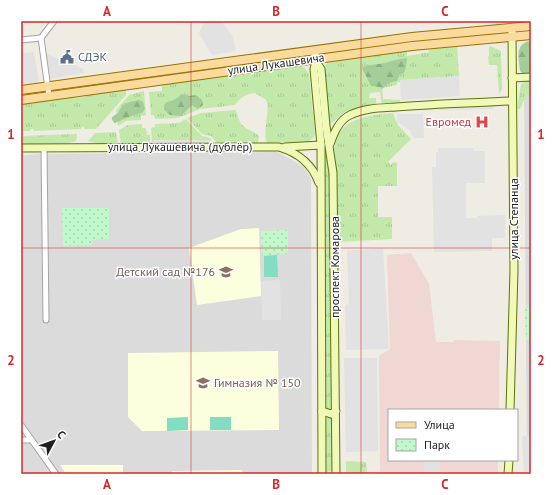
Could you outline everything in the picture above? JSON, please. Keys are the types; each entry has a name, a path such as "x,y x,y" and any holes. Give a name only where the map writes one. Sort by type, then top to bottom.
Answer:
{"main road":[{"name":"улица Лукашевича","path":"21,90 412,37 531,26"},
{"name":"улица Степанца","path":"510,409 514,270 512,27"},
{"name":"улица Лукашевича","path":"21,100 412,46 531,35"},
{"name":"проспект Комарова","path":"314,50 316,60 321,69 326,126 333,173 336,474"},
{"name":"проспект Комарова","path":"316,60 314,69 321,145 322,474"},
{"path":"512,78 531,77"},
{"path":"329,146 339,125 344,119 350,115 374,109 512,101"},
{"path":"326,126 333,128 339,125"},
{"path":"278,147 321,145"},
{"name":"улица Лукашевича (дублёр)","path":"21,148 278,147 290,150 301,156 310,165 316,175 320,187"},
{"path":"320,203 326,199 329,199 334,203"},
{"path":"322,411 328,414 336,411"},
{"path":"508,474 509,461"},
{"path":"326,474 332,474"}],"street":[{"path":"49,96 41,38 54,21"},
{"path":"21,40 41,38"},
{"path":"44,148 46,320"},
{"path":"21,425 56,474"},
{"path":"21,440 32,440"}],"shaded area":[{"path":"205,21 221,21 233,37 236,51 212,55 199,33"},
{"path":"34,52 39,82 21,84 22,53"},
{"path":"46,53 83,69 84,73 49,79"},
{"path":"459,76 460,96 401,100 400,80"},
{"path":"524,93 531,93 531,474 527,474"},
{"path":"494,106 493,109 424,110 424,107"},
{"path":"397,114 423,114 424,138 414,138 409,130 397,122"},
{"path":"154,140 210,140 210,143 154,143"},
{"path":"438,148 473,148 473,151 485,151 485,183 466,183 466,218 505,215 505,238 492,238 492,251 434,252 432,167 436,167 436,153 438,152"},
{"path":"278,152 304,167 311,178 312,474 21,474 21,156 36,154"},
{"name":"Детский сад №176","path":"259,228 261,296 197,305 189,248 241,229"},
{"path":"383,248 389,349 346,350 345,306 349,303 347,251"},
{"path":"411,253 429,284 436,342 453,342 454,340 500,341 499,409 388,409 388,461 498,461 498,474 380,474 379,356 390,349 387,255"},
{"path":"280,280 281,320 262,320 261,281"},
{"name":"Гимназия № 150","path":"278,351 279,430 142,431 128,417 128,353"},
{"path":"344,358 377,358 378,451 346,452"},
{"path":"531,435 531,474 524,474 522,436"},
{"path":"424,461 440,461 440,474 424,474"},
{"path":"60,465 123,465 123,474 66,474"},
{"path":"242,470 242,474 172,474 172,471"}],"green space":[{"path":"531,41 531,74 524,74 520,71 519,52 522,45"},
{"path":"457,45 459,76 400,80 400,82 397,82 397,85 382,88 383,99 401,100 399,102 382,105 380,92 370,93 369,98 376,98 376,104 345,112 333,122 329,122 322,69 327,63 407,51 407,56 429,52 428,50"},
{"path":"490,46 501,51 502,89 499,94 497,65 489,65 488,57"},
{"path":"407,58 404,73 399,75 397,81 389,83 382,89 380,87 371,86 362,68 369,65"},
{"path":"301,66 305,68 309,74 315,134 314,137 308,142 267,143 265,132 268,108 266,100 255,93 248,94 243,97 235,105 200,109 178,118 155,119 154,115 151,115 149,92 162,91 162,85 223,74 244,74"},
{"path":"316,68 330,173 334,473 330,471 326,473 323,206"},
{"path":"531,80 531,92 523,102 520,109 517,109 521,84 525,81"},
{"path":"126,88 126,95 96,129 84,129 84,127 82,127 81,129 34,131 31,129 30,131 21,131 21,104 58,97 78,98 87,96 93,92"},
{"path":"144,91 146,115 141,116 141,120 126,121 118,126 116,110 129,95"},
{"path":"183,94 189,96 196,95 202,100 203,105 198,109 192,105 181,116 170,115 164,110 167,102 176,99"},
{"path":"139,100 143,102 145,109 142,113 115,123 112,120 112,117 118,113 124,105 129,102"},
{"path":"235,110 242,125 259,136 258,143 217,143 211,136 202,134 187,118 201,113"},
{"path":"393,113 398,125 411,139 388,162 391,165 393,162 397,163 397,186 378,186 378,217 392,217 392,239 338,242 337,193 334,153 336,139 347,125 355,120 374,115"},
{"path":"186,119 202,136 210,138 213,143 210,143 210,140 155,140 152,142 151,128 155,127 155,124 179,123"},
{"path":"142,124 142,128 146,128 147,135 150,135 150,143 121,144 119,130 128,125"},
{"path":"116,132 118,144 99,144 88,141 95,133"},
{"path":"77,134 76,141 64,144 21,144 21,136"},
{"path":"62,208 109,208 109,239 92,240 92,245 63,246"},
{"path":"288,230 288,254 262,255 261,231"},
{"path":"277,255 278,277 264,277 264,256"},
{"path":"531,307 531,340 526,340 525,308"},
{"path":"188,417 188,430 167,431 167,418"},
{"path":"210,417 231,417 231,430 210,430"},
{"path":"346,461 366,462 367,474 346,474"}],"place":[{"name":"СДЭК","path":"67,57"},
{"name":"Евромед","path":"482,122"},
{"name":"Детский сад №176","path":"226,272"},
{"name":"Гимназия № 150","path":"203,383"}]}
